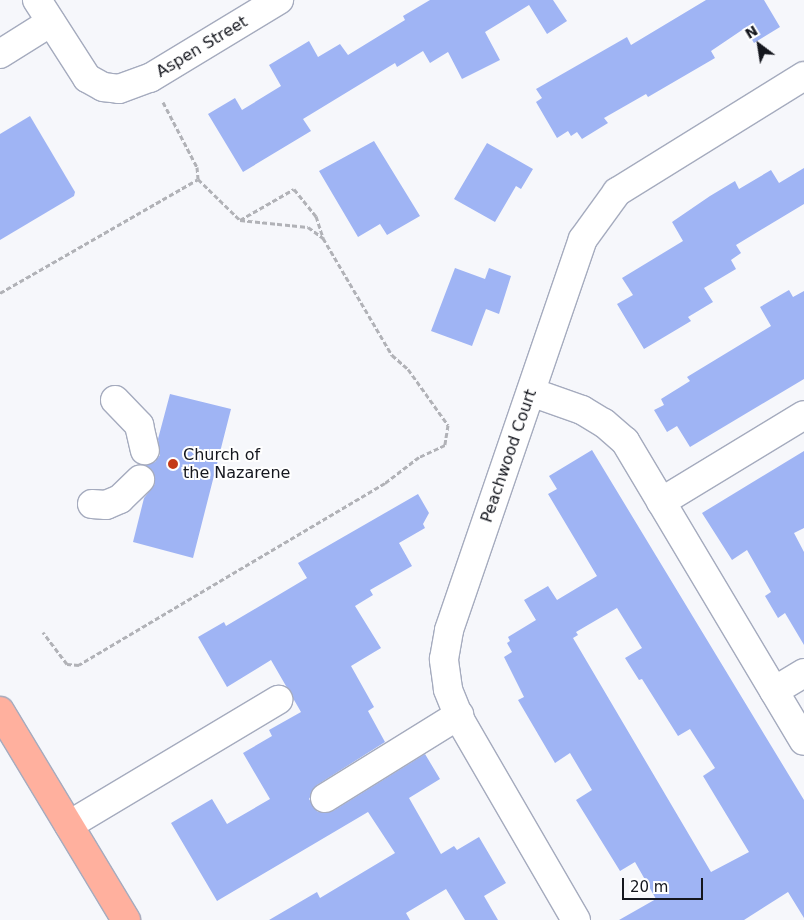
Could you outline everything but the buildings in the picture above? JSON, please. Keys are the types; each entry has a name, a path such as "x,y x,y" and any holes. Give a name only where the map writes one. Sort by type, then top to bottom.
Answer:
{"main road":[{"path":"0,711 126,920"}],"street":[{"name":"Aspen Street","path":"44,11 86,78 104,87 119,89 150,78 279,0"},
{"path":"0,54 44,11"},
{"name":"Peachwood Court","path":"576,920 459,715 448,689 444,659 449,630 583,239 617,192 804,76"},
{"path":"530,392 582,410 604,422 625,441 804,741"},
{"path":"115,400 139,426 145,450"},
{"path":"661,502 804,415"},
{"path":"92,504 106,505 120,499 140,480"},
{"path":"774,691 804,674"},
{"path":"69,825 278,700"},
{"path":"325,798 459,715"}],"path":[{"path":"150,78 197,167 198,179 240,220 308,227 323,238"},
{"path":"0,293 198,179"},
{"path":"43,632 67,664 79,665 385,482 419,457 445,445 448,425 408,369 392,355 323,238 316,216 294,189 240,220"}],"place":[{"name":"Church of the Nazarene","path":"173,464"}]}
